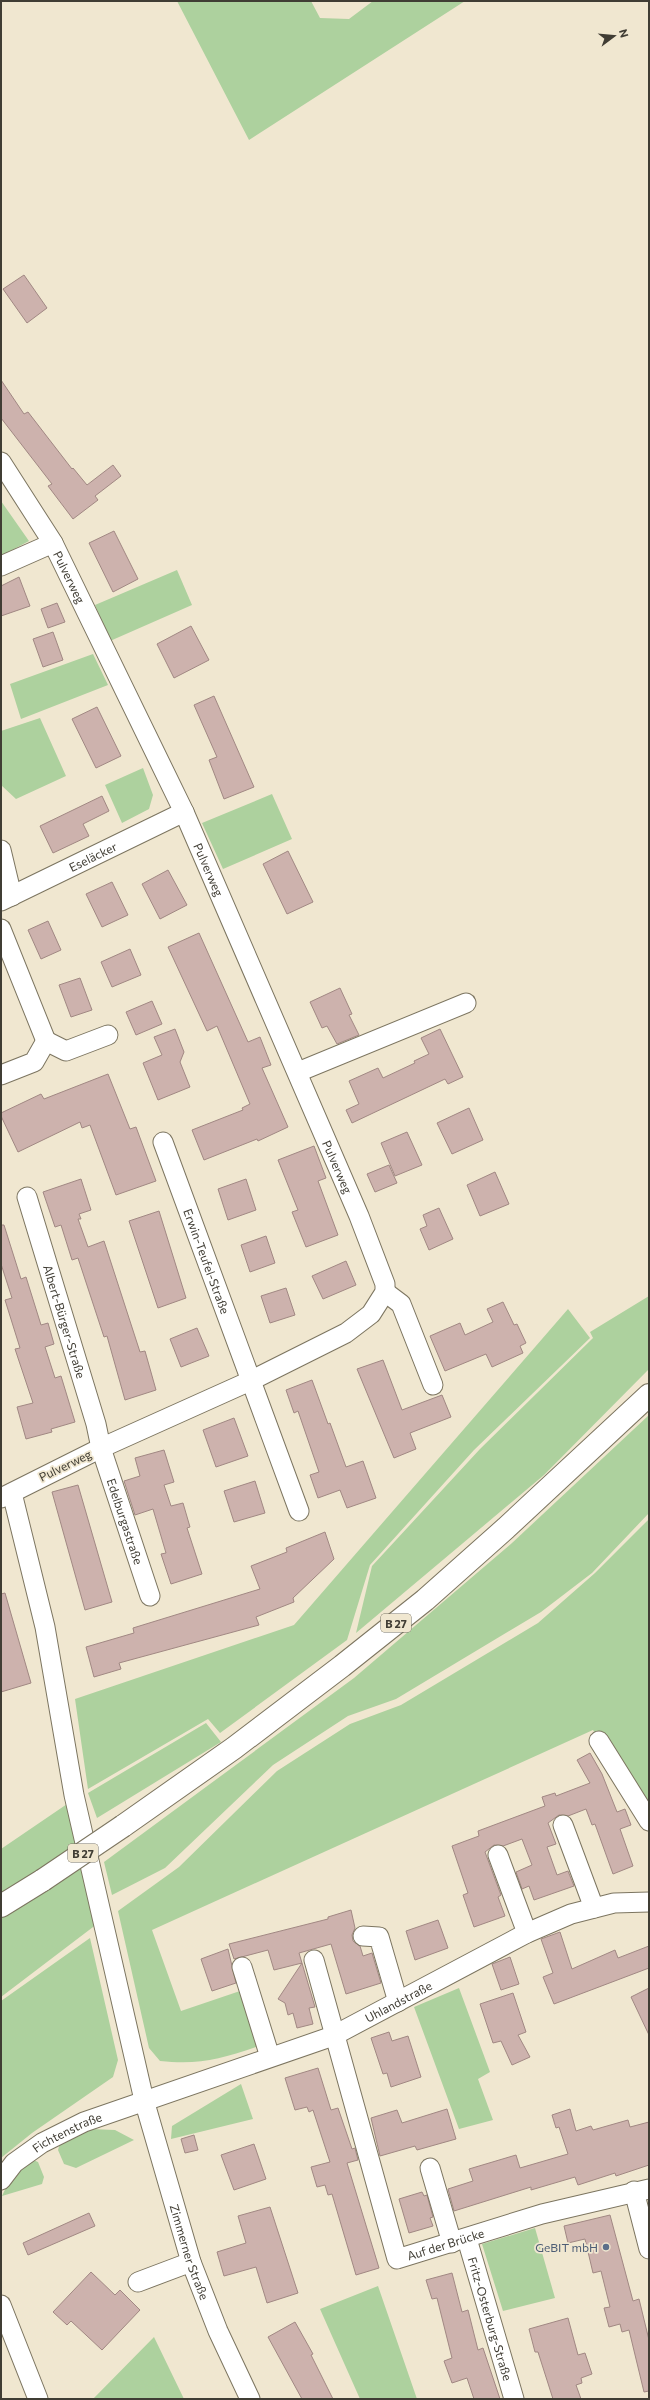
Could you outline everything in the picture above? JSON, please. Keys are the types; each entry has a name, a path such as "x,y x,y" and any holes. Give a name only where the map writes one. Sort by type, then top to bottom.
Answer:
{"main road":[{"name":"B 27","path":"1,1906 43,1880 123,1826 234,1748 342,1666 425,1600 506,1528 649,1395"}],"street":[{"name":"Pulverweg","path":"1,462 53,543 184,812 298,1072 385,1284 385,1292 371,1314 346,1333 250,1381 101,1448 7,1495 45,1627 74,1796"},
{"path":"1,566 53,543"},
{"name":"Eseläcker","path":"7,899 184,812"},
{"path":"1,850 7,899"},
{"path":"1,929 46,1041 66,1051 108,1035"},
{"path":"298,1072 466,1003"},
{"path":"1,1075 34,1062 46,1041"},
{"name":"Erwin-Teufel-Straße","path":"163,1142 299,1511"},
{"name":"Albert-Bürger-Straße","path":"27,1197 96,1424 101,1448"},
{"path":"385,1292 401,1304 433,1385"},
{"name":"Edelburgastraße","path":"101,1448 150,1596"},
{"path":"599,1741 649,1822"},
{"name":"Zimmerner Straße","path":"74,1796 144,2100 191,2262 218,2331 250,2399"},
{"path":"563,1825 594,1908"},
{"path":"498,1854 527,1933"},
{"name":"Uhlandstraße","path":"144,2100 333,2036 527,1933 571,1914 614,1903 649,1902"},
{"path":"363,1936 379,1937 398,2002"},
{"path":"314,1960 333,2036"},
{"path":"242,1967 270,2057"},
{"name":"Auf der Brücke","path":"333,2036 397,2260 542,2214 642,2190"},
{"name":"Fichtenstraße","path":"1,2180 14,2164 42,2143 84,2122 144,2100"},
{"name":"Fritz-Osterburg-Straße","path":"430,2168 460,2241 514,2399"},
{"path":"642,2190 649,2249"},
{"path":"138,2282 191,2262"},
{"path":"1,2305 38,2399"}],"green space":[{"path":"177,1 311,1 320,18 349,19 373,1 465,1 249,140"},
{"path":"1,501 29,541 1,556"},
{"path":"177,570 192,605 110,641 95,605"},
{"path":"93,654 108,685 21,719 10,684"},
{"path":"40,718 66,776 16,799 1,785 1,731"},
{"path":"143,768 153,795 149,809 122,823 105,785"},
{"path":"272,794 292,839 223,869 202,823"},
{"path":"649,1296 649,1369 544,1475 356,1633 372,1566 480,1449 593,1338 590,1332"},
{"path":"568,1309 590,1338 474,1450 370,1565 347,1640 220,1733 208,1719 88,1789 75,1699 294,1625"},
{"path":"649,1415 649,1513 592,1573 541,1612 396,1699 348,1716 273,1765 165,1868 112,1895 104,1862 354,1678 512,1543"},
{"path":"649,1519 649,1815 593,1730 152,1930 181,2011 240,1991 259,2046 222,2058 210,2060 187,2062 160,2061 149,2048 118,1911 179,1867 277,1771 350,1724 401,1705 538,1623 595,1573"},
{"path":"206,1723 221,1742 97,1818 88,1793"},
{"path":"70,1802 80,1849 1,1899 1,1849"},
{"path":"83,1860 97,1924 1,1997 1,1913"},
{"path":"90,1938 118,2060 113,2077 32,2133 1,2158 1,2001"},
{"path":"459,1988 490,2072 478,2079 493,2120 459,2129 414,2007"},
{"path":"241,2084 253,2119 171,2139 172,2126"},
{"path":"90,2129 115,2130 134,2140 76,2168 64,2164 58,2150 61,2140"},
{"path":"31,2159 38,2162 44,2177 42,2184 2,2196 10,2179"},
{"path":"535,2228 555,2298 503,2311 482,2244"},
{"path":"378,2286 417,2399 360,2399 320,2309"},
{"path":"154,2337 184,2399 93,2399"}],"building":[{"path":"24,275 47,308 27,323 3,289"},
{"path":"1,380 24,414 28,412 72,469 73,468 87,485 113,465 121,476 95,496 98,500 73,519 48,486 52,484 1,418"},
{"path":"114,531 138,579 113,592 89,543"},
{"path":"19,577 30,606 1,616 1,586"},
{"path":"57,603 65,622 48,628 41,609"},
{"path":"191,626 209,660 174,678 157,644"},
{"path":"53,632 63,660 43,667 33,639"},
{"path":"214,696 254,787 224,799 209,760 217,757 194,705"},
{"path":"97,707 121,756 96,768 72,719"},
{"path":"102,796 109,811 83,824 89,836 53,853 40,826"},
{"path":"288,851 313,902 287,914 263,864"},
{"path":"168,870 187,905 160,919 142,884"},
{"path":"112,882 128,915 102,927 86,894"},
{"path":"48,921 61,950 41,959 28,930"},
{"path":"199,933 248,1042 260,1037 271,1065 262,1068 288,1127 258,1141 257,1139 204,1160 192,1130 243,1110 242,1108 250,1104 217,1026 207,1031 168,947"},
{"path":"130,949 141,975 112,987 101,962"},
{"path":"80,978 92,1010 71,1017 59,985"},
{"path":"340,988 352,1014 349,1015 359,1035 337,1044 327,1026 322,1028 310,1002"},
{"path":"152,1001 162,1024 136,1035 126,1012"},
{"path":"175,1029 184,1052 180,1062 190,1087 158,1100 143,1063 162,1055 154,1037"},
{"path":"440,1029 463,1077 448,1084 445,1079 352,1123 346,1110 359,1104 349,1081 378,1068 383,1078 415,1063 414,1061 429,1054 421,1038"},
{"path":"108,1074 130,1129 136,1127 156,1181 116,1195 90,1125 82,1128 80,1122 18,1152 1,1116 1,1113 41,1094 44,1099"},
{"path":"469,1108 483,1140 452,1154 437,1123"},
{"path":"407,1132 422,1165 395,1176 381,1143"},
{"path":"314,1146 326,1178 318,1181 338,1235 306,1247 292,1212 298,1210 278,1160"},
{"path":"389,1165 397,1183 375,1192 367,1174"},
{"path":"495,1172 509,1204 480,1216 467,1185"},
{"path":"81,1179 91,1210 79,1214 81,1219 78,1219 88,1247 104,1241 140,1352 145,1351 156,1390 125,1400 107,1336 104,1337 78,1258 72,1260 61,1225 55,1227 43,1192"},
{"path":"246,1179 256,1210 228,1220 218,1189"},
{"path":"439,1208 453,1239 429,1250 420,1229 427,1226 423,1215"},
{"path":"159,1211 186,1298 158,1308 129,1221"},
{"path":"1,1225 4,1225 21,1279 26,1277 41,1325 48,1323 54,1344 45,1347 55,1378 61,1376 75,1422 51,1429 52,1432 26,1439 17,1407 33,1403 15,1349 20,1348 5,1300 12,1298 1,1264"},
{"path":"266,1236 275,1263 250,1272 241,1245"},
{"path":"346,1261 356,1285 323,1299 312,1276"},
{"path":"286,1288 295,1315 270,1323 261,1296"},
{"path":"503,1302 514,1325 517,1324 526,1343 520,1346 523,1353 492,1367 486,1354 445,1371 430,1336 460,1323 465,1335 493,1322 487,1309"},
{"path":"197,1328 209,1356 181,1367 170,1339"},
{"path":"383,1360 402,1410 442,1395 451,1417 410,1433 416,1449 394,1458 357,1369"},
{"path":"312,1380 346,1467 363,1461 376,1498 347,1508 340,1490 318,1498 310,1475 319,1472 298,1411 294,1413 286,1390"},
{"path":"234,1418 248,1456 216,1467 203,1430"},
{"path":"164,1450 174,1482 164,1485 171,1506 183,1503 190,1527 187,1528 202,1574 171,1584 161,1554 166,1553 153,1509 135,1515 124,1481 140,1476 135,1458"},
{"path":"255,1481 265,1513 234,1522 224,1491"},
{"path":"78,1485 112,1602 85,1610 52,1492"},
{"path":"325,1532 334,1559 293,1598 294,1602 256,1617 259,1625 119,1663 121,1669 94,1677 86,1647 134,1633 133,1628 260,1589 251,1566 287,1552 286,1548"},
{"path":"5,1593 31,1683 1,1692 1,1594"},
{"path":"590,1753 602,1774 617,1812 625,1809 631,1825 620,1829 633,1866 613,1874 595,1824 592,1825 586,1809 568,1816 559,1815 548,1823 556,1844 547,1847 557,1875 568,1871 574,1886 534,1900 529,1886 522,1889 516,1872 532,1865 522,1839 503,1846 494,1845 485,1852 501,1895 498,1897 505,1916 474,1927 463,1895 468,1893 452,1846 479,1836 478,1831 545,1806 542,1797 555,1793 556,1796 590,1783 577,1760"},
{"path":"351,1910 355,1928 352,1935 353,1941 360,1946 363,1956 372,1953 381,1983 346,1994 331,1944 299,1953 302,1963 274,1970 268,1950 234,1959 229,1944 328,1919 328,1917"},
{"path":"438,1920 448,1948 415,1960 406,1931"},
{"path":"560,1932 572,1969 615,1950 618,1958 649,1946 649,1968 554,2004 543,1977 553,1973 541,1939"},
{"path":"228,1949 236,1983 212,1991 201,1959"},
{"path":"510,1957 519,1984 501,1990 492,1964"},
{"path":"302,1963 315,2007 309,2008 313,2024 297,2028 293,2013 288,2015 285,2003 278,1999"},
{"path":"649,1988 649,2035 631,1997"},
{"path":"513,1993 526,2032 518,2035 530,2057 512,2065 501,2041 493,2043 480,2004"},
{"path":"389,2032 392,2041 408,2036 421,2077 391,2087 387,2073 383,2074 371,2038"},
{"path":"318,2068 331,2110 338,2108 352,2149 355,2148 358,2160 347,2163 379,2268 356,2275 332,2194 328,2195 325,2185 317,2187 311,2167 330,2162 313,2110 309,2112 307,2107 295,2110 285,2078"},
{"path":"447,2109 456,2139 417,2150 415,2146 380,2156 371,2118 397,2110 402,2123"},
{"path":"570,2109 576,2131 591,2126 593,2130 628,2120 630,2127 649,2122 649,2165 616,2176 615,2173 578,2185 575,2177 531,2190 531,2187 454,2211 448,2189 473,2181 469,2169 516,2155 520,2168 568,2154 559,2127 556,2128 552,2115"},
{"path":"194,2135 198,2150 185,2153 181,2139"},
{"path":"254,2144 266,2179 234,2190 221,2155"},
{"path":"422,2192 424,2196 427,2195 433,2217 430,2218 433,2226 409,2233 399,2199"},
{"path":"270,2207 298,2293 267,2303 256,2267 224,2276 217,2252 246,2243 238,2216"},
{"path":"89,2213 95,2226 28,2255 23,2243"},
{"path":"610,2215 633,2301 639,2299 649,2340 649,2391 644,2392 629,2330 622,2332 620,2324 609,2327 604,2308 610,2307 601,2271 593,2273 585,2239 568,2243 564,2226"},
{"path":"91,2272 115,2295 120,2290 140,2310 102,2350 71,2321 67,2325 53,2312"},
{"path":"452,2273 462,2312 468,2310 478,2350 483,2348 500,2399 474,2399 467,2378 452,2383 444,2361 452,2358 437,2298 432,2299 426,2280"},
{"path":"568,2318 578,2355 585,2353 592,2374 581,2378 582,2383 576,2385 581,2399 553,2399 538,2352 535,2352 529,2329"},
{"path":"295,2322 313,2354 311,2355 333,2399 302,2399 268,2337"}],"place":[{"name":"GeBIT mbH","path":"606,2247"}]}
